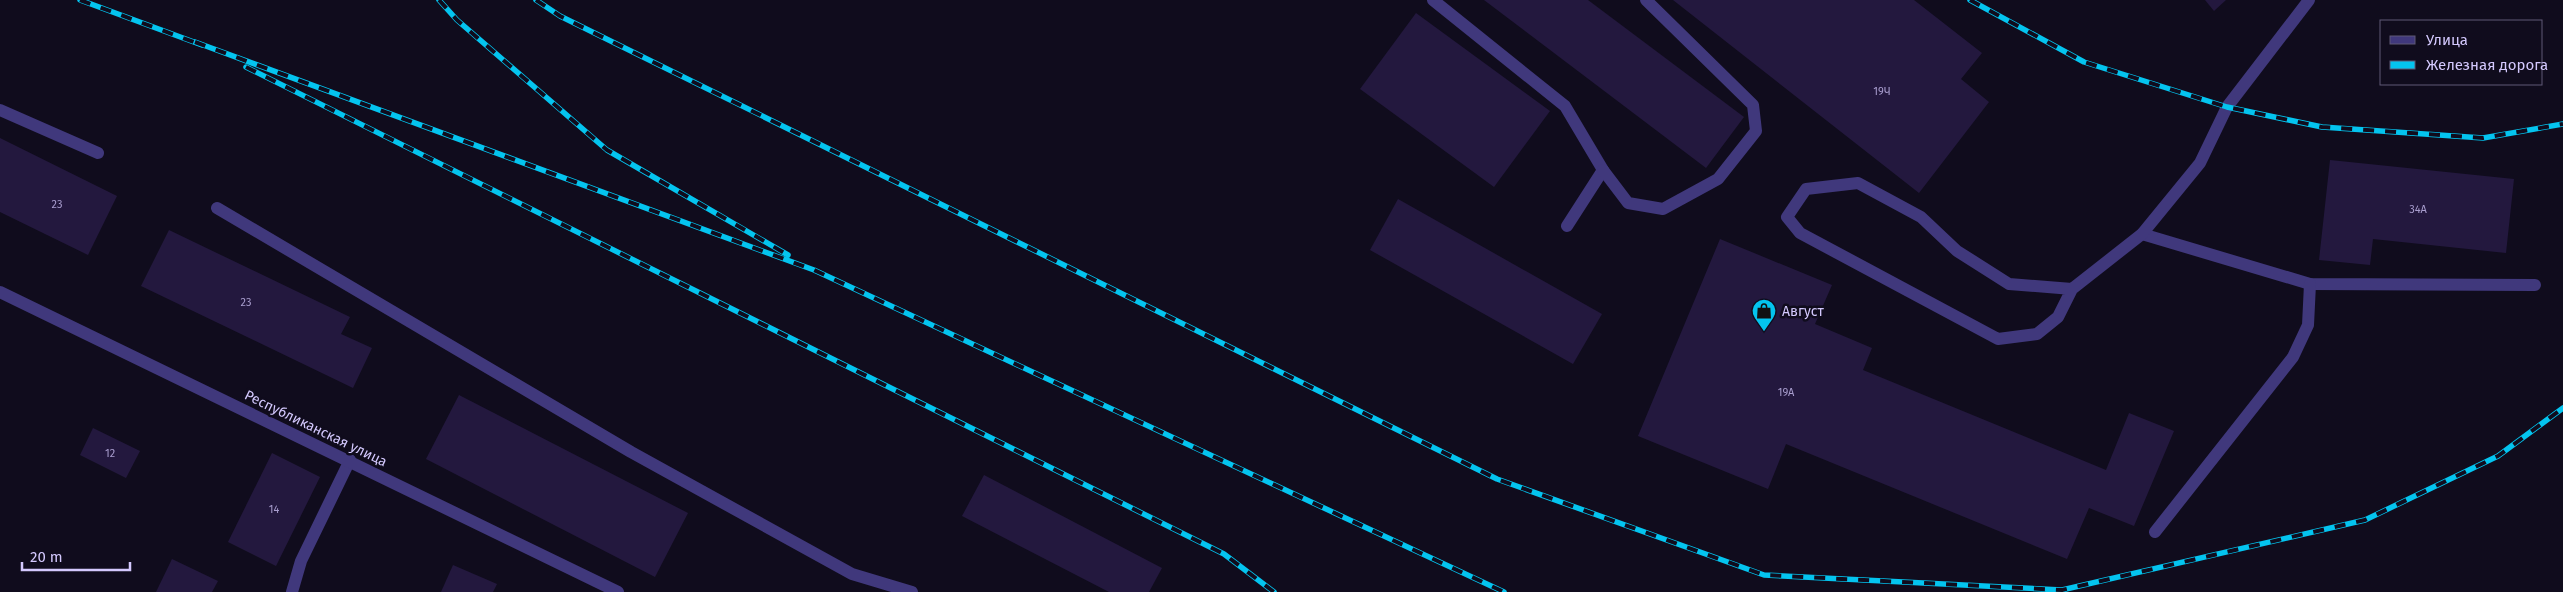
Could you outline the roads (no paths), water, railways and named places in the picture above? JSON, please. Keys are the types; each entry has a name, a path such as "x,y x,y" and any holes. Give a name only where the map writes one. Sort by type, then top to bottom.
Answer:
{"street":[{"path":"1433,0 1565,106 1603,170 1628,203 1663,209 1718,178 1756,131 1753,105 1646,0"},
{"path":"2072,289 2009,284 1957,250 1921,217 1858,183 1806,189 1787,217 1800,233 1998,339 2037,334 2058,317 2072,289 2142,234 2200,163 2227,107 2309,0"},
{"path":"0,110 98,154"},
{"path":"1568,226 1603,170"},
{"path":"217,208 631,452 852,574 912,592"},
{"path":"2142,234 2310,284 2535,285"},
{"path":"2155,532 2293,357 2308,325 2310,284"},
{"name":"Республиканская улица","path":"0,292 350,460 618,592"},
{"path":"292,592 302,561 350,460"}],"railway":[{"path":"80,0 202,45"},
{"path":"439,0 457,20 607,150 788,255"},
{"path":"536,0 560,16 1497,479 1764,575 2062,590 2365,520 2498,456 2563,408"},
{"path":"1970,0 2084,62 2227,107 2322,127 2483,138 2563,124"},
{"path":"195,42 814,270 1504,592"},
{"path":"246,67 1224,554 1274,592"}],"place":[{"name":"Август","path":"1764,332"}]}
